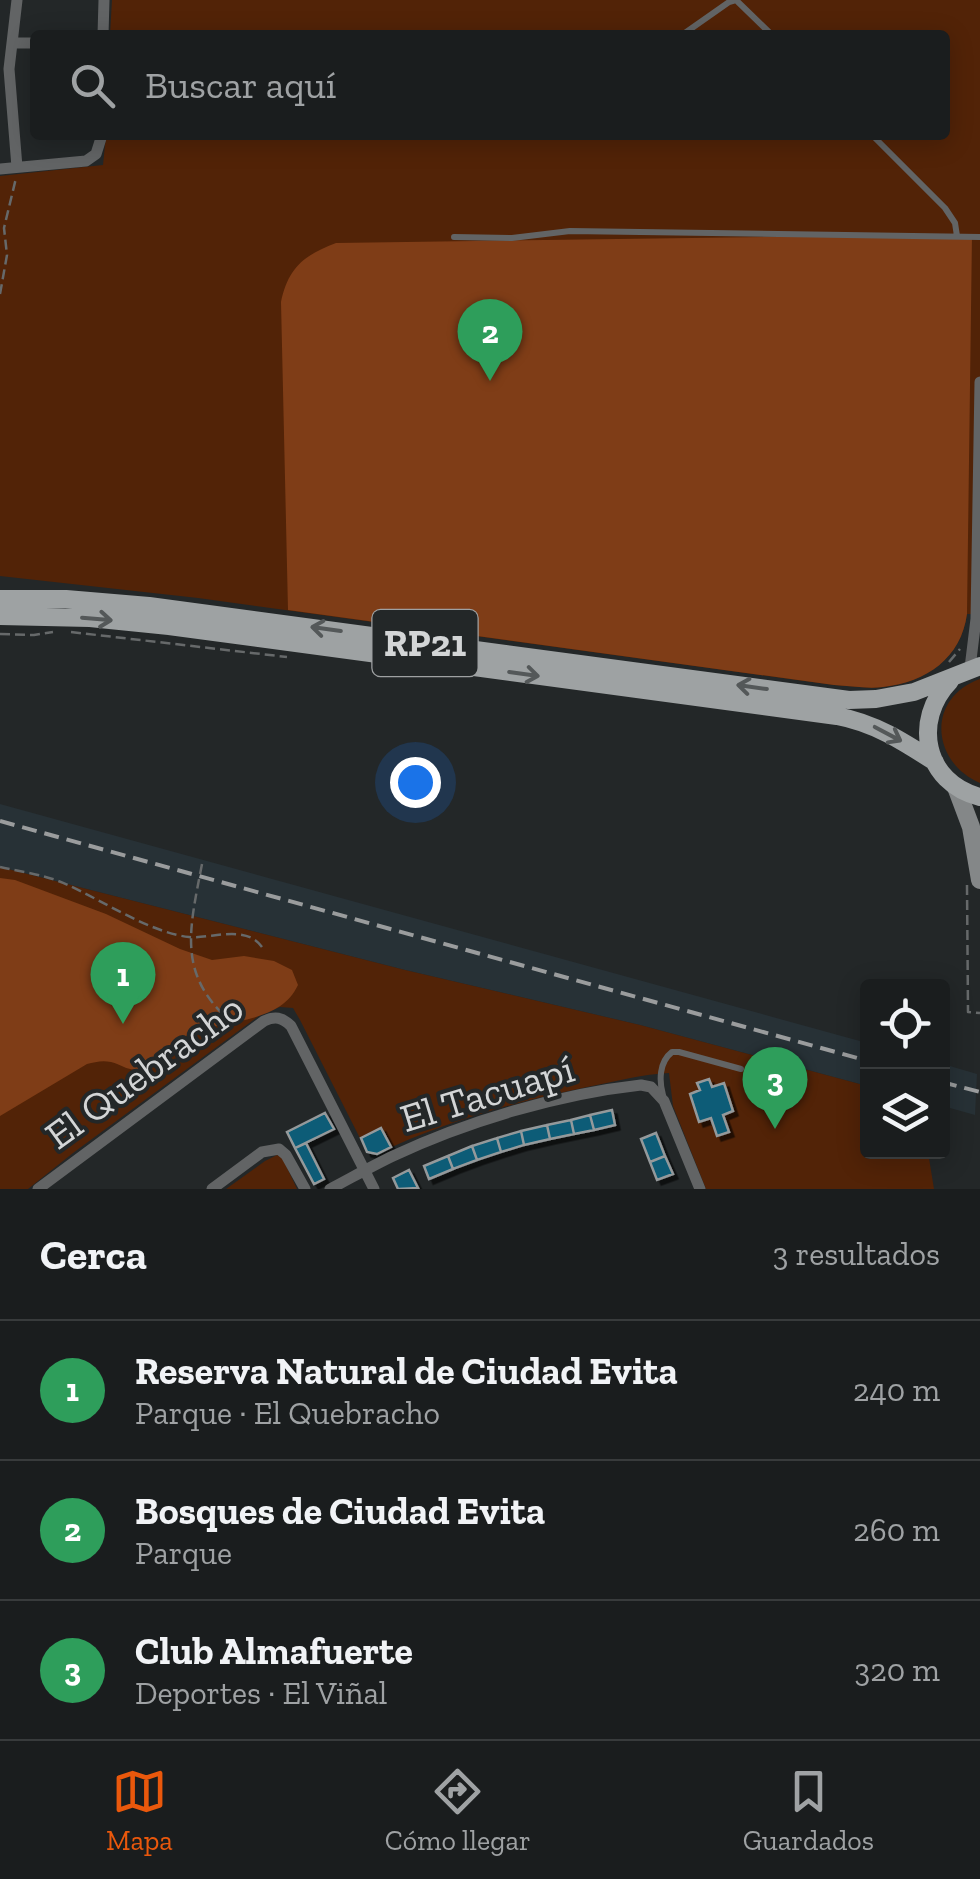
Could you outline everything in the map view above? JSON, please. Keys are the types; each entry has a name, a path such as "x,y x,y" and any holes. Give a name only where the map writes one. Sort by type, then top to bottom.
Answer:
{"main road":[{"name":"RP21","path":"0,599 86,600 149,606 849,700 898,696 934,686 968,670"},
{"name":"RP21","path":"0,616 90,618 169,626 837,716 875,726 894,736 935,762 956,787 980,797"},
{"path":"935,762 927,730 931,709 940,692 968,670"},
{"path":"956,787 971,827 974,881"}],"street":[{"path":"17,0 8,36 17,167"},
{"path":"104,0 104,30"},
{"path":"0,169 86,161 96,154 100,140"},
{"path":"968,670 976,619 980,382"},
{"name":"El Quebracho","path":"38,1189 264,1021 279,1018 290,1026 365,1171"},
{"name":"El Tacuapí","path":"330,1189 393,1156 451,1132 564,1100 641,1085 664,1100"},
{"path":"664,1100 700,1189"},
{"path":"212,1189 262,1152 279,1149 286,1154 305,1189"},
{"path":"365,1171 374,1189"}],"lane":[{"path":"689,30 736,0 767,30"},
{"path":"877,140 945,208 956,223 958,236"},
{"path":"454,238 512,238 570,231 980,236"},
{"path":"664,1100 661,1073 672,1052 741,1069"}],"path":[{"path":"0,294 7,255 4,228 17,167"},
{"path":"0,634 75,633 289,657"},
{"path":"202,864 192,912 193,968 214,1008 240,1029"},
{"path":"0,867 54,880 166,932 191,937 246,936 262,947"},
{"path":"974,881 968,1012 980,1013"}],"shaded area":[{"path":"112,0 980,0 980,614 967,614 949,655 927,673 899,684 865,688 198,598 0,576 0,176 103,165 106,140 950,140 950,30 110,30"},
{"path":"972,234 967,614 958,643 927,673 883,687 834,685 288,610 281,302 293,272 315,252 336,243"},
{"path":"980,679 980,783 952,761 941,730 950,700"},
{"path":"0,804 860,1041 860,1084 640,1025 0,867"},
{"path":"0,867 640,1025 860,1084 860,1159 929,1159 934,1189 706,1189 673,1106 669,1073 510,1105 377,1154 367,1152 293,1008 280,1007 260,1015 28,1189 0,1189"},
{"path":"0,878 106,914 212,960 244,956 274,961 292,970 298,985 277,1008 186,1036 142,1069 108,1061 87,1064 0,1116"},
{"path":"950,1066 977,1074 975,1115 950,1108"},
{"path":"277,1155 282,1157 297,1189 226,1189 265,1161"}],"building":[{"path":"709,1079 712,1087 724,1083 733,1111 723,1115 729,1132 717,1136 711,1118 699,1122 690,1094 700,1090 697,1083"},
{"path":"612,1110 615,1125 594,1130 590,1115"},
{"path":"325,1113 334,1129 295,1148 287,1132"},
{"path":"590,1115 594,1130 574,1134 571,1120"},
{"path":"571,1120 574,1134 550,1139 547,1125"},
{"path":"547,1125 550,1139 524,1145 521,1131"},
{"path":"381,1128 391,1147 377,1154 367,1152 361,1138"},
{"path":"521,1131 524,1145 501,1152 497,1138"},
{"path":"656,1133 665,1156 650,1162 641,1139"},
{"path":"497,1138 501,1152 477,1160 472,1146"},
{"path":"306,1143 324,1179 314,1184 295,1148"},
{"path":"472,1146 477,1160 453,1169 448,1156"},
{"path":"448,1156 453,1169 429,1179 424,1166"},
{"path":"665,1156 673,1174 657,1180 650,1162"},
{"path":"409,1170 418,1188 398,1189 393,1178"}],"railway":[{"path":"0,821 860,1059"},
{"path":"950,1084 980,1092"}],"place":[{"name":"Bosques de Ciudad Evita","path":"490,381"},
{"name":"Reserva Natural de Ciudad Evita","path":"123,1024"},
{"name":"Club Almafuerte","path":"775,1129"}]}
